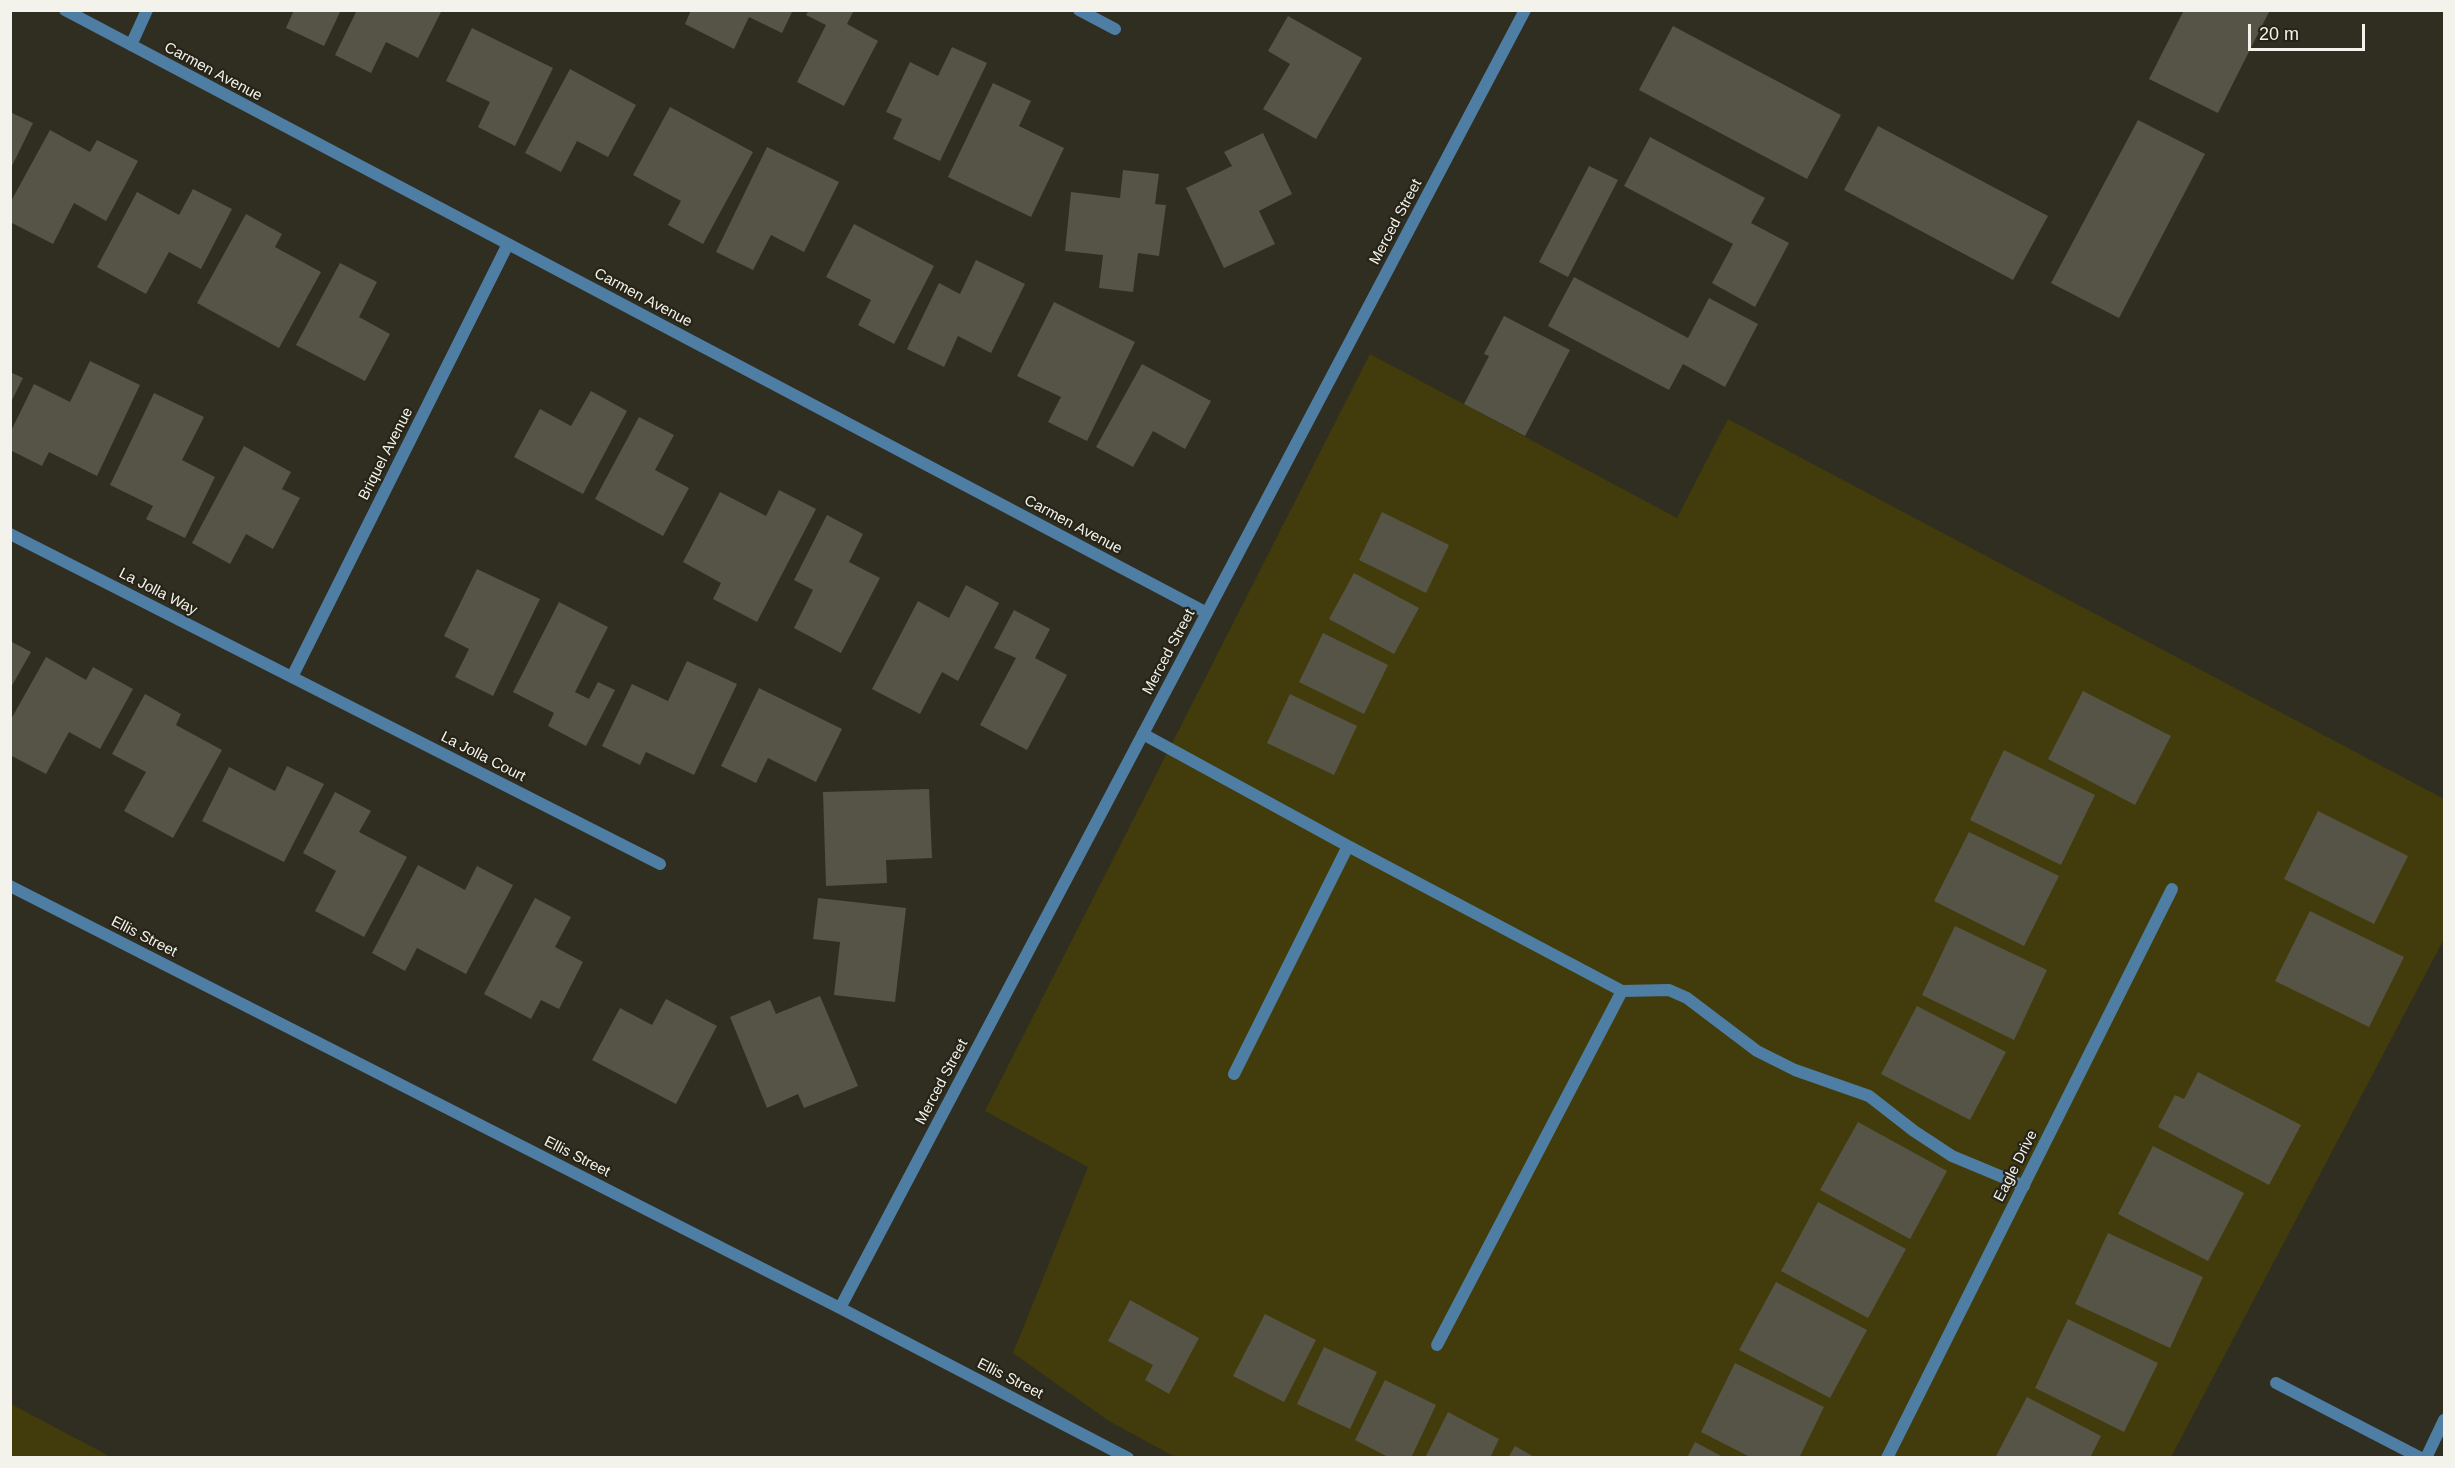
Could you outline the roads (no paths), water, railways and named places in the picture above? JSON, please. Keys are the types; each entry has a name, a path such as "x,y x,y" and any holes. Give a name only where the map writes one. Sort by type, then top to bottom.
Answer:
{"street":[{"name":"Carmen Avenue","path":"65,10 1207,613"},
{"path":"131,45 147,10"},
{"path":"1079,10 1115,29"},
{"name":"Merced Street","path":"840,1308 1525,10"},
{"name":"Briquel Avenue","path":"292,677 508,244"},
{"name":"La Jolla Way","path":"10,534 292,677"},
{"name":"La Jolla Court","path":"292,677 660,864"},
{"path":"1143,734 1347,846 1622,991 1669,990 1688,998 1757,1051 1795,1070 1869,1096 1914,1131 1952,1156 2024,1186"},
{"path":"1234,1074 1347,846"},
{"name":"Ellis Street","path":"10,886 840,1308 1128,1458"},
{"name":"Eagle Drive","path":"1887,1458 2172,889"},
{"path":"1437,1345 1622,991"},
{"path":"2276,1383 2421,1458"},
{"path":"2426,1458 2445,1420"}]}
